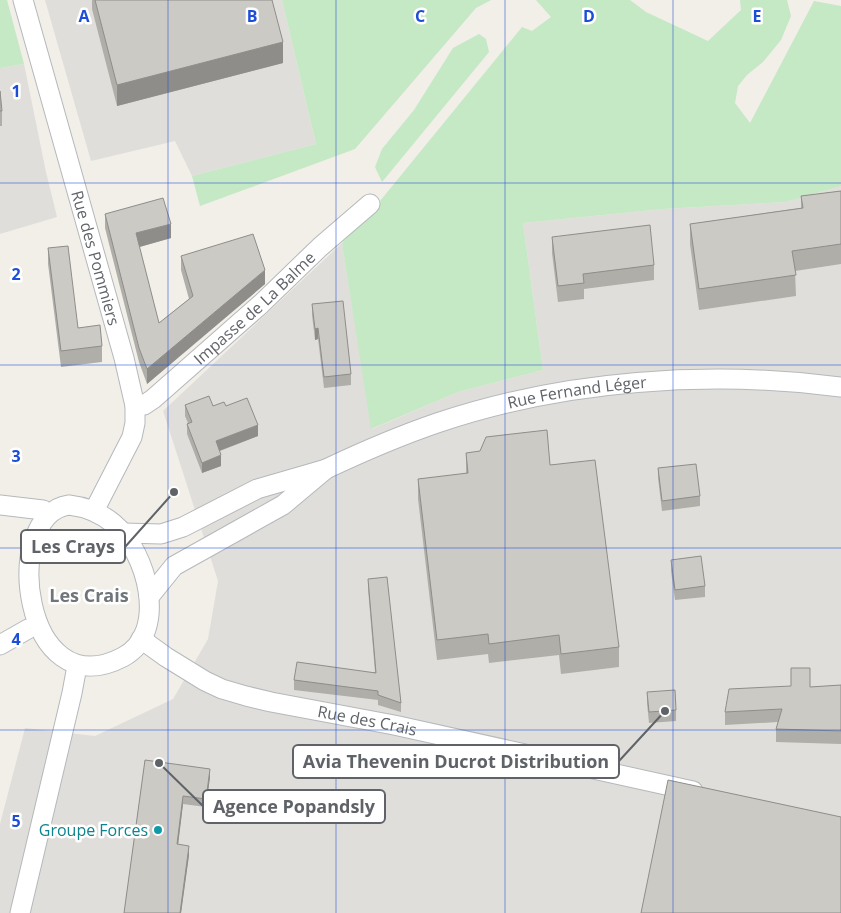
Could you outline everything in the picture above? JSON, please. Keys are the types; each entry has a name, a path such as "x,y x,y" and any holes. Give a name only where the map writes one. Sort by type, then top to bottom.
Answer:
{"street":[{"name":"Rue des Pommiers","path":"23,0 124,358 135,406 135,423 132,437 94,511"},
{"name":"Impasse de La Balme","path":"135,406 144,405 153,399 261,304 320,246 370,204"},
{"name":"Rue Fernand Léger","path":"123,533 161,534 183,527 257,489 326,469 438,422 521,399 576,389 717,379 812,383 841,387"},
{"name":"Rue Fernand Léger","path":"149,597 174,566 283,506 326,469"},
{"path":"0,505 43,510"},
{"path":"14,602 28,628 43,647 61,660 77,666 103,665 126,655 141,639 148,618 149,597 141,564 123,533 115,524 94,511 82,507 56,506 43,510 27,523 18,535"},
{"path":"0,645 28,628"},
{"name":"Rue des Crais","path":"141,639 205,681 238,694 394,725 710,794"},
{"path":"20,913 77,666"}],"shaded area":[{"path":"45,0 282,0 316,144 192,176 175,141 91,161"},
{"path":"24,64 57,217 0,234 0,68"},
{"path":"841,186 841,913 0,913 0,824 25,728 95,736 173,699 208,639 218,581 163,411 342,243 372,429 458,392 543,370 523,223 663,209 786,202"}],"green space":[{"path":"0,0 7,0 24,64 0,68"},
{"path":"282,0 491,0 476,8 355,149 200,206 192,176 316,144"},
{"path":"536,0 630,0 646,12 708,41 741,10 740,0 787,0 791,16 781,40 763,62 747,75 738,86 735,103 750,123 814,1 841,6 841,186 786,202 663,209 523,223 543,370 458,392 371,429 342,243 380,201 522,27 532,31 551,17"},
{"path":"479,34 486,39 489,52 382,182 375,167 382,149 414,110 453,48"}],"building":[{"path":"95,0 272,0 283,42 117,85"},
{"path":"0,91 2,111 0,111"},
{"path":"841,191 841,244 792,251 796,275 699,289 690,224 803,208 801,196"},
{"path":"163,198 171,224 136,233 159,323 193,296 181,256 253,234 265,270 147,369 139,348 105,214"},
{"path":"650,225 654,265 583,274 584,283 558,286 552,237"},
{"path":"68,246 78,328 100,325 102,346 61,351 48,248"},
{"path":"343,301 351,374 324,377 318,328 315,329 312,304"},
{"path":"209,396 213,406 224,402 226,406 247,398 258,425 216,441 221,455 202,463 187,424 192,422 185,405"},
{"path":"547,430 550,465 595,460 619,647 561,654 559,635 489,644 488,634 437,640 418,479 468,473 466,453 480,451 486,437"},
{"path":"696,464 700,496 662,501 658,468"},
{"path":"701,556 705,586 675,590 671,560"},
{"path":"387,577 401,703 378,695 378,691 294,680 297,662 376,673 368,579"},
{"path":"791,668 810,668 810,687 841,685 841,731 776,729 782,709 725,712 729,689 791,686"},
{"path":"675,690 676,710 649,712 647,692"},
{"name":"Groupe Forces","path":"145,760 210,769 206,799 183,796 177,844 189,846 180,913 124,913"},
{"path":"668,780 841,817 841,913 641,913"}],"place":[{"name":"Les Crays","path":"174,492"},
{"name":"Avia Thevenin Ducrot Distribution","path":"665,711"},
{"name":"Agence Popandsly","path":"159,763"},
{"name":"Groupe Forces","path":"158,830"}],"district":[{"name":"Les Crais","path":"89,596"}]}
